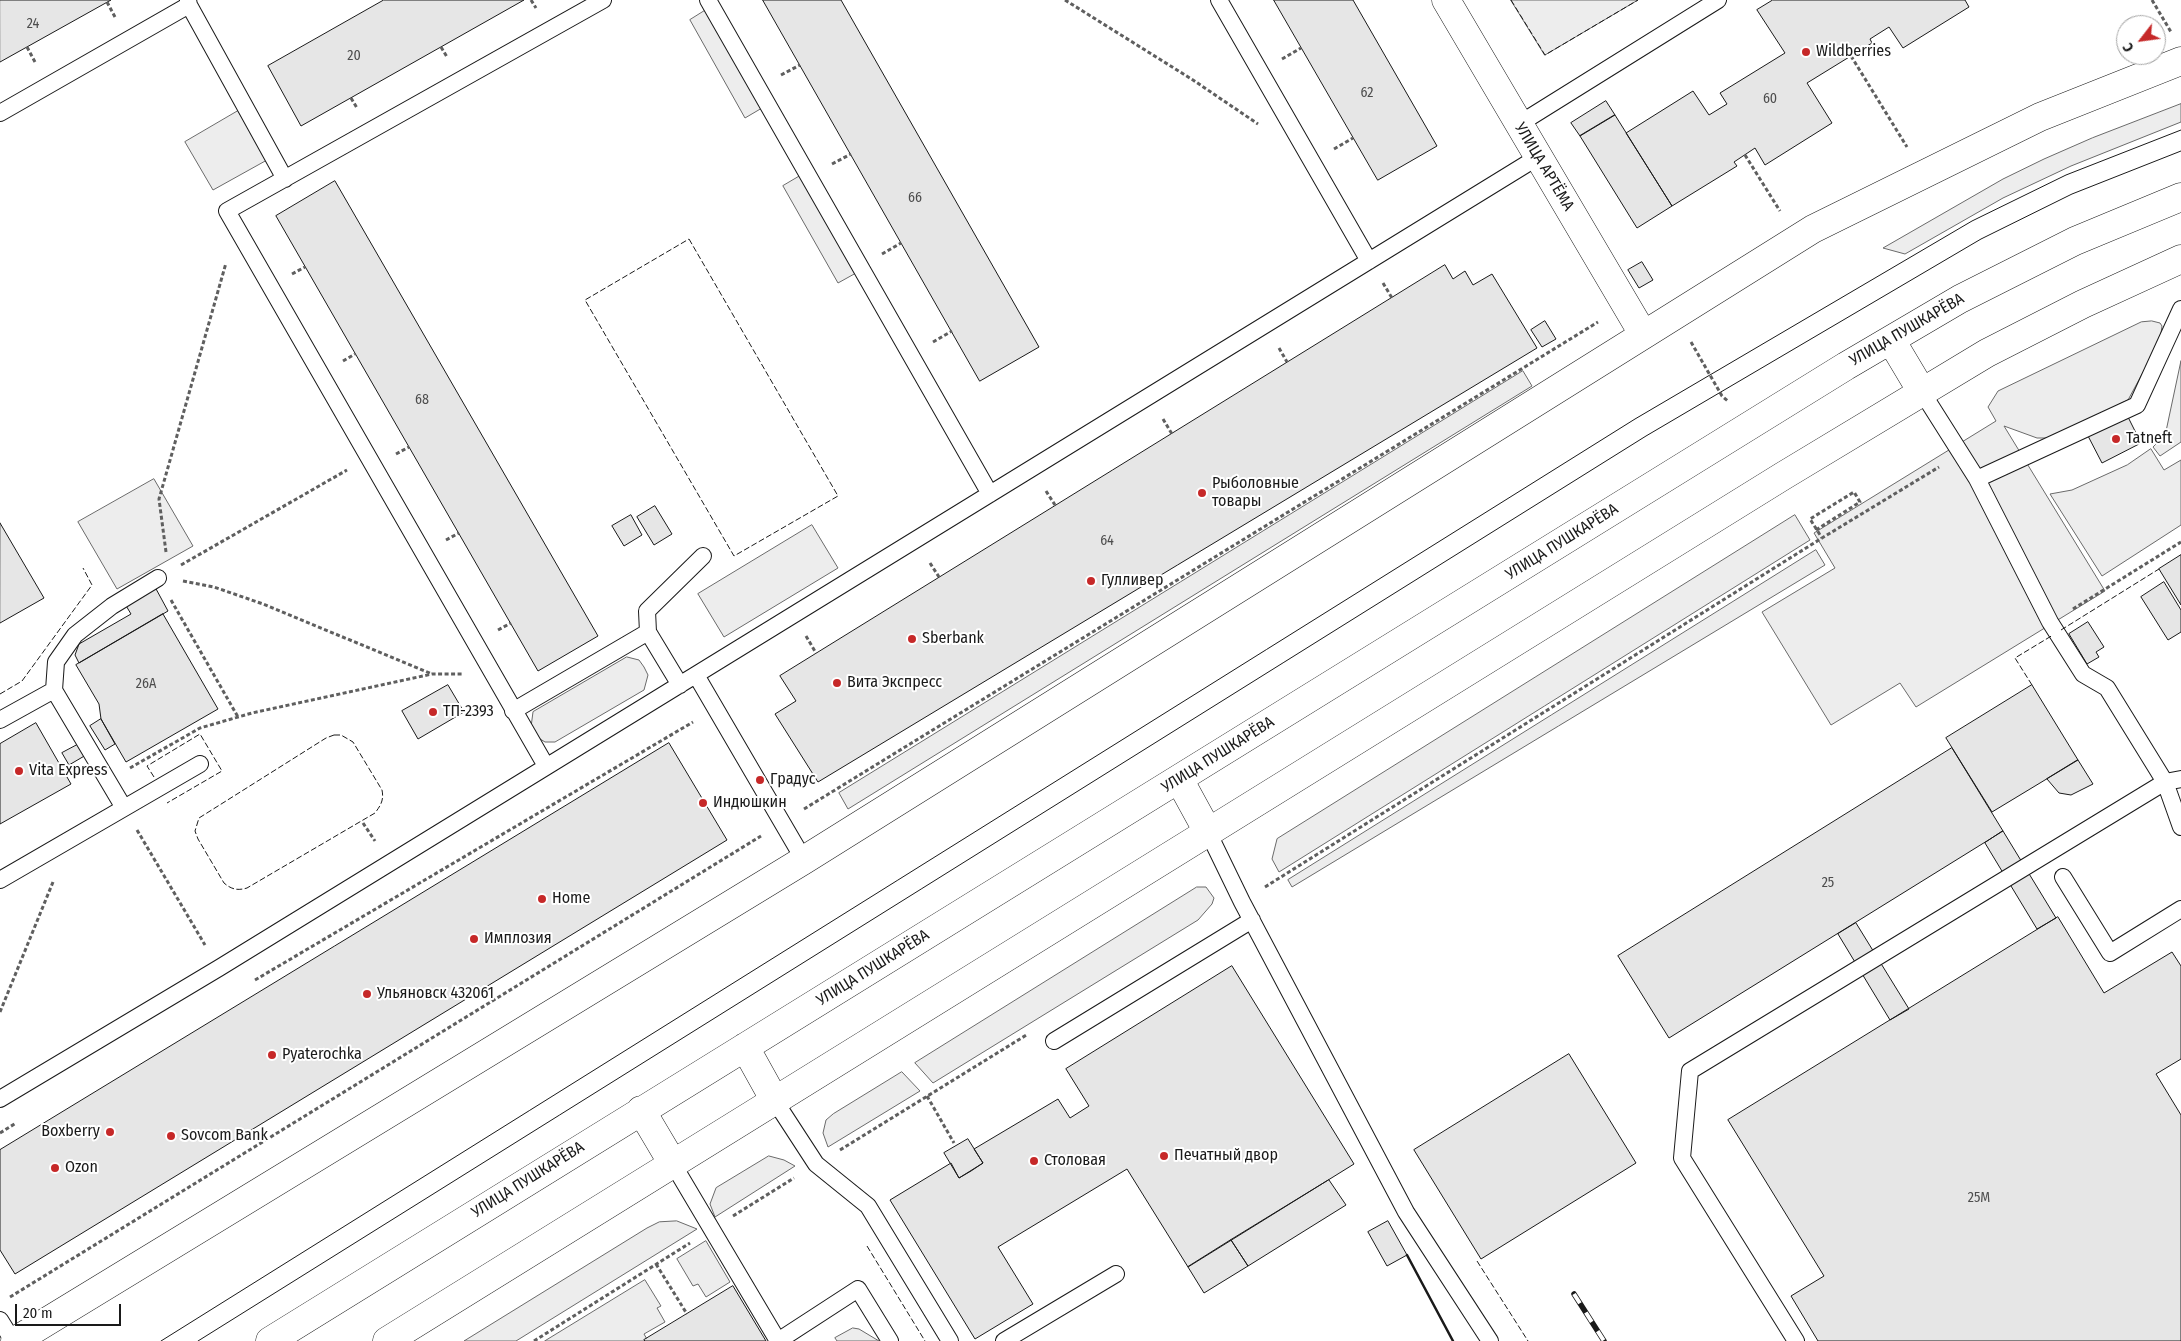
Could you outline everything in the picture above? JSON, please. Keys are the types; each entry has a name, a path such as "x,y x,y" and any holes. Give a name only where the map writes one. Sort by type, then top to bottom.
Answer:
{"main road":[{"name":"УЛИЦА АРТЁМА","path":"1446,0 1643,334"},
{"path":"14,1341 804,860 1674,314 1830,221 2178,49"},
{"name":"УЛИЦА ПУШКАРЁВА","path":"270,1341 641,1110 1891,340 1960,299 2075,241 2181,197"},
{"path":"387,1341 1783,476 1922,392 1995,349 2083,304 2181,259"},
{"path":"1891,340 1922,392"},
{"path":"1179,779 1208,832"},
{"path":"745,1047 776,1100"},
{"path":"641,1110 672,1164"}],"lane":[{"path":"546,766 227,211 603,0"},
{"path":"708,0 990,494"},
{"path":"1219,0 1369,261"},
{"path":"1519,124 1715,1"},
{"path":"0,113 188,3 285,178"},
{"path":"0,1099 219,968 1538,157"},
{"path":"1977,480 2137,405 2181,310"},
{"path":"1922,392 1977,480 2050,622 2083,674 2107,688 2173,780 2181,827"},
{"path":"680,685 648,632 647,611 703,556"},
{"path":"124,808 54,690 56,662 75,635 112,606 164,575"},
{"path":"514,710 648,632"},
{"path":"696,675 804,860"},
{"path":"0,720 54,690"},
{"path":"0,880 200,764"},
{"path":"1796,1341 1682,1158 1690,1071 2173,780"},
{"path":"1208,832 1252,920 1406,1212 1490,1341"},
{"path":"2063,877 2110,952 2181,909"},
{"path":"1054,1041 1252,920"},
{"path":"776,1100 816,1164 868,1206 950,1341"},
{"path":"672,1164 778,1341 858,1289 890,1341"},
{"path":"1004,1341 1116,1274"},
{"path":"0,1320 14,1341"}],"path":[{"path":"1065,0 1193,80 1264,129"},
{"path":"2152,0 2178,49"},
{"path":"1851,56 1912,155"},
{"path":"779,76 800,65"},
{"path":"830,165 851,154"},
{"path":"1745,155 1781,213"},
{"path":"236,227 159,499 164,575 238,717"},
{"path":"874,258 902,243"},
{"path":"295,272 305,267"},
{"path":"8,1298 1626,305"},
{"path":"1674,314 1722,396 1735,407"},
{"path":"931,343 952,332"},
{"path":"345,360 355,354"},
{"path":"1816,530 1860,502 1854,492 1810,519 1816,530 1822,538 1961,454"},
{"path":"164,575 369,458"},
{"path":"2050,622 2181,542"},
{"path":"164,575 183,582 214,587 263,604 432,674"},
{"path":"108,780 200,728 238,717 348,691 432,674 492,674"},
{"path":"254,981 716,709"},
{"path":"124,808 219,968"},
{"path":"0,1012 70,839"},
{"path":"927,1096 954,1143"},
{"path":"0,1133 17,1123"},
{"path":"656,1264 687,1314"}],"shaded area":[{"path":"1511,0 1638,0 1545,55"},
{"path":"706,10 762,108 745,118 690,20"},
{"path":"2181,104 2181,122 2071,166 2003,198 1905,254 1883,248 2003,179 2044,159 2092,138"},
{"path":"238,111 267,160 213,190 185,142"},
{"path":"800,176 856,273 838,283 783,186"},
{"path":"2152,321 2160,323 2162,326 2160,341 2128,400 2046,438 2037,438 2004,426 2105,591 1916,707 1900,683 1831,725 1762,612 1835,568 1814,533 1996,421 1988,407 1998,391 2141,322"},
{"path":"2181,361 2181,442 2160,456 2153,447 2165,435"},
{"path":"1523,371 1532,386 848,809 839,793"},
{"path":"2151,449 2164,470 2181,460 2181,525 2102,576 2050,494 2072,490 2127,465"},
{"path":"154,479 193,546 117,589 78,522"},
{"path":"1795,515 1810,540 1279,872 1272,859 1277,839"},
{"path":"812,525 838,568 724,637 698,594"},
{"path":"1816,550 1825,565 1292,887 1288,880"},
{"path":"627,657 639,660 644,667 648,675 644,690 555,742 545,742 537,737 531,727 533,712"},
{"path":"1197,887 1206,887 1214,898 1212,904 1198,920 933,1083 915,1063"},
{"path":"902,1072 920,1091 828,1147 823,1133 826,1120"},
{"path":"769,1156 784,1160 795,1166 715,1217 710,1204 716,1188"},
{"path":"677,1221 697,1229 516,1341 464,1341 647,1228 659,1222"},
{"path":"706,1241 730,1282 706,1297 698,1284 693,1286 677,1259"},
{"path":"645,1280 661,1306 657,1308 665,1322 644,1334 648,1341 545,1341"},
{"path":"853,1328 859,1329 879,1341 837,1341 835,1338"}],"building":[{"path":"0,0 111,0 0,62"},
{"path":"384,0 524,0 301,126 268,66"},
{"path":"763,0 841,0 1039,347 980,381"},
{"path":"1274,0 1353,0 1437,146 1378,180"},
{"path":"1773,0 1965,0 1969,7 1903,48 1889,27 1870,39 1872,43 1807,83 1832,123 1765,165 1755,148 1734,162 1737,166 1672,206 1626,133 1693,91 1709,115 1727,104 1720,93 1785,53 1757,10"},
{"path":"1606,101 1615,115 1580,136 1571,123"},
{"path":"1615,115 1672,206 1637,228 1580,136"},
{"path":"335,181 598,636 538,671 276,216"},
{"path":"1642,262 1653,280 1639,288 1628,270"},
{"path":"1445,265 1453,279 1465,271 1473,285 1492,274 1537,348 818,782 775,714 796,701 780,676"},
{"path":"1545,321 1556,339 1542,347 1531,330"},
{"path":"2127,415 2141,443 2102,463 2087,434"},
{"path":"655,506 672,534 654,545 637,517"},
{"path":"631,515 642,535 624,546 612,526"},
{"path":"0,523 44,598 0,623"},
{"path":"2181,555 2181,605 2159,569"},
{"path":"2164,582 2181,610 2181,632 2168,640 2141,597"},
{"path":"155,587 168,611 79,663 75,655 79,644 131,614 125,604"},
{"path":"163,614 218,709 126,762 101,719 99,704 76,665"},
{"path":"2088,622 2104,647 2096,652 2099,657 2087,664 2069,634"},
{"name":"ТП-2393","path":"448,685 464,712 418,739 402,711"},
{"path":"2032,685 2078,760 1992,812 1946,738"},
{"path":"101,719 115,744 105,750 90,726"},
{"path":"36,723 71,784 0,824 0,744"},
{"path":"669,743 727,840 15,1274 0,1250 0,1150"},
{"path":"79,744 86,755 69,765 62,753"},
{"path":"1952,748 2003,831 1669,1038 1618,956"},
{"path":"2078,760 2093,784 2071,795 2059,793 2047,779"},
{"path":"2003,831 2056,918 2037,929 1985,843"},
{"path":"2058,917 2104,993 2172,952 2181,966 2181,1059 2156,1074 2181,1115 2181,1341 1818,1341 1791,1296 1824,1276 1728,1120"},
{"path":"1856,923 1909,1009 1890,1020 1838,934"},
{"name":"Печатный двор","path":"1232,966 1354,1164 1188,1267 1127,1169 998,1247 1033,1304 975,1339 890,1200 951,1163 959,1178 971,1171 983,1163 974,1149 1058,1099 1070,1118 1089,1106 1066,1069"},
{"path":"1569,1054 1636,1163 1481,1259 1414,1150"},
{"path":"968,1139 983,1163 959,1178 944,1153"},
{"path":"1329,1180 1346,1205 1248,1266 1231,1240"},
{"path":"1388,1221 1407,1255 1387,1266 1368,1232"},
{"path":"1231,1240 1248,1266 1204,1293 1188,1267"},
{"path":"733,1286 766,1341 644,1340"}],"tram line":[{"path":"161,1341 1635,419 1972,221 2066,175 2181,130"},
{"path":"198,1341 1646,436 1981,239 2072,194 2181,151"}],"railway":[{"path":"1574,1294 1604,1341"}],"fence":[{"path":"1511,0 1545,55 1638,0"},
{"path":"689,239 838,496 734,556 585,300 689,239"},
{"path":"0,694 22,681 92,585 83,568"},
{"path":"2061,630 2159,569"},
{"path":"2032,685 2015,658 2053,635"},
{"path":"154,777 147,766 200,734 222,771 167,803"},
{"path":"334,735 341,735 353,742 382,790 382,800 375,813 247,888 232,888 224,883 198,839 195,831 199,818 326,738 334,735"},
{"path":"867,1246 925,1341"},
{"path":"1477,1261 1528,1341"}],"wall":[{"path":"1407,1255 1453,1341"}],"place":[{"name":"Wildberries","path":"1806,52"},
{"name":"Tatneft","path":"2116,439"},
{"name":"Рыболовные товары","path":"1202,493"},
{"name":"Гулливер","path":"1091,581"},
{"name":"Sberbank","path":"912,639"},
{"name":"Вита Экспресс","path":"837,683"},
{"name":"ТП-2393","path":"433,712"},
{"name":"Vita Express","path":"19,771"},
{"name":"Градус","path":"760,780"},
{"name":"Индюшкин","path":"703,803"},
{"name":"Home","path":"542,899"},
{"name":"Имплозия","path":"474,939"},
{"name":"Ульяновск 432061","path":"367,994"},
{"name":"Pyaterochka","path":"272,1055"},
{"name":"Boxberry","path":"110,1132"},
{"name":"Sovcom Bank","path":"171,1136"},
{"name":"Печатный двор","path":"1164,1156"},
{"name":"Столовая","path":"1034,1161"},
{"name":"Ozon","path":"55,1168"}]}
